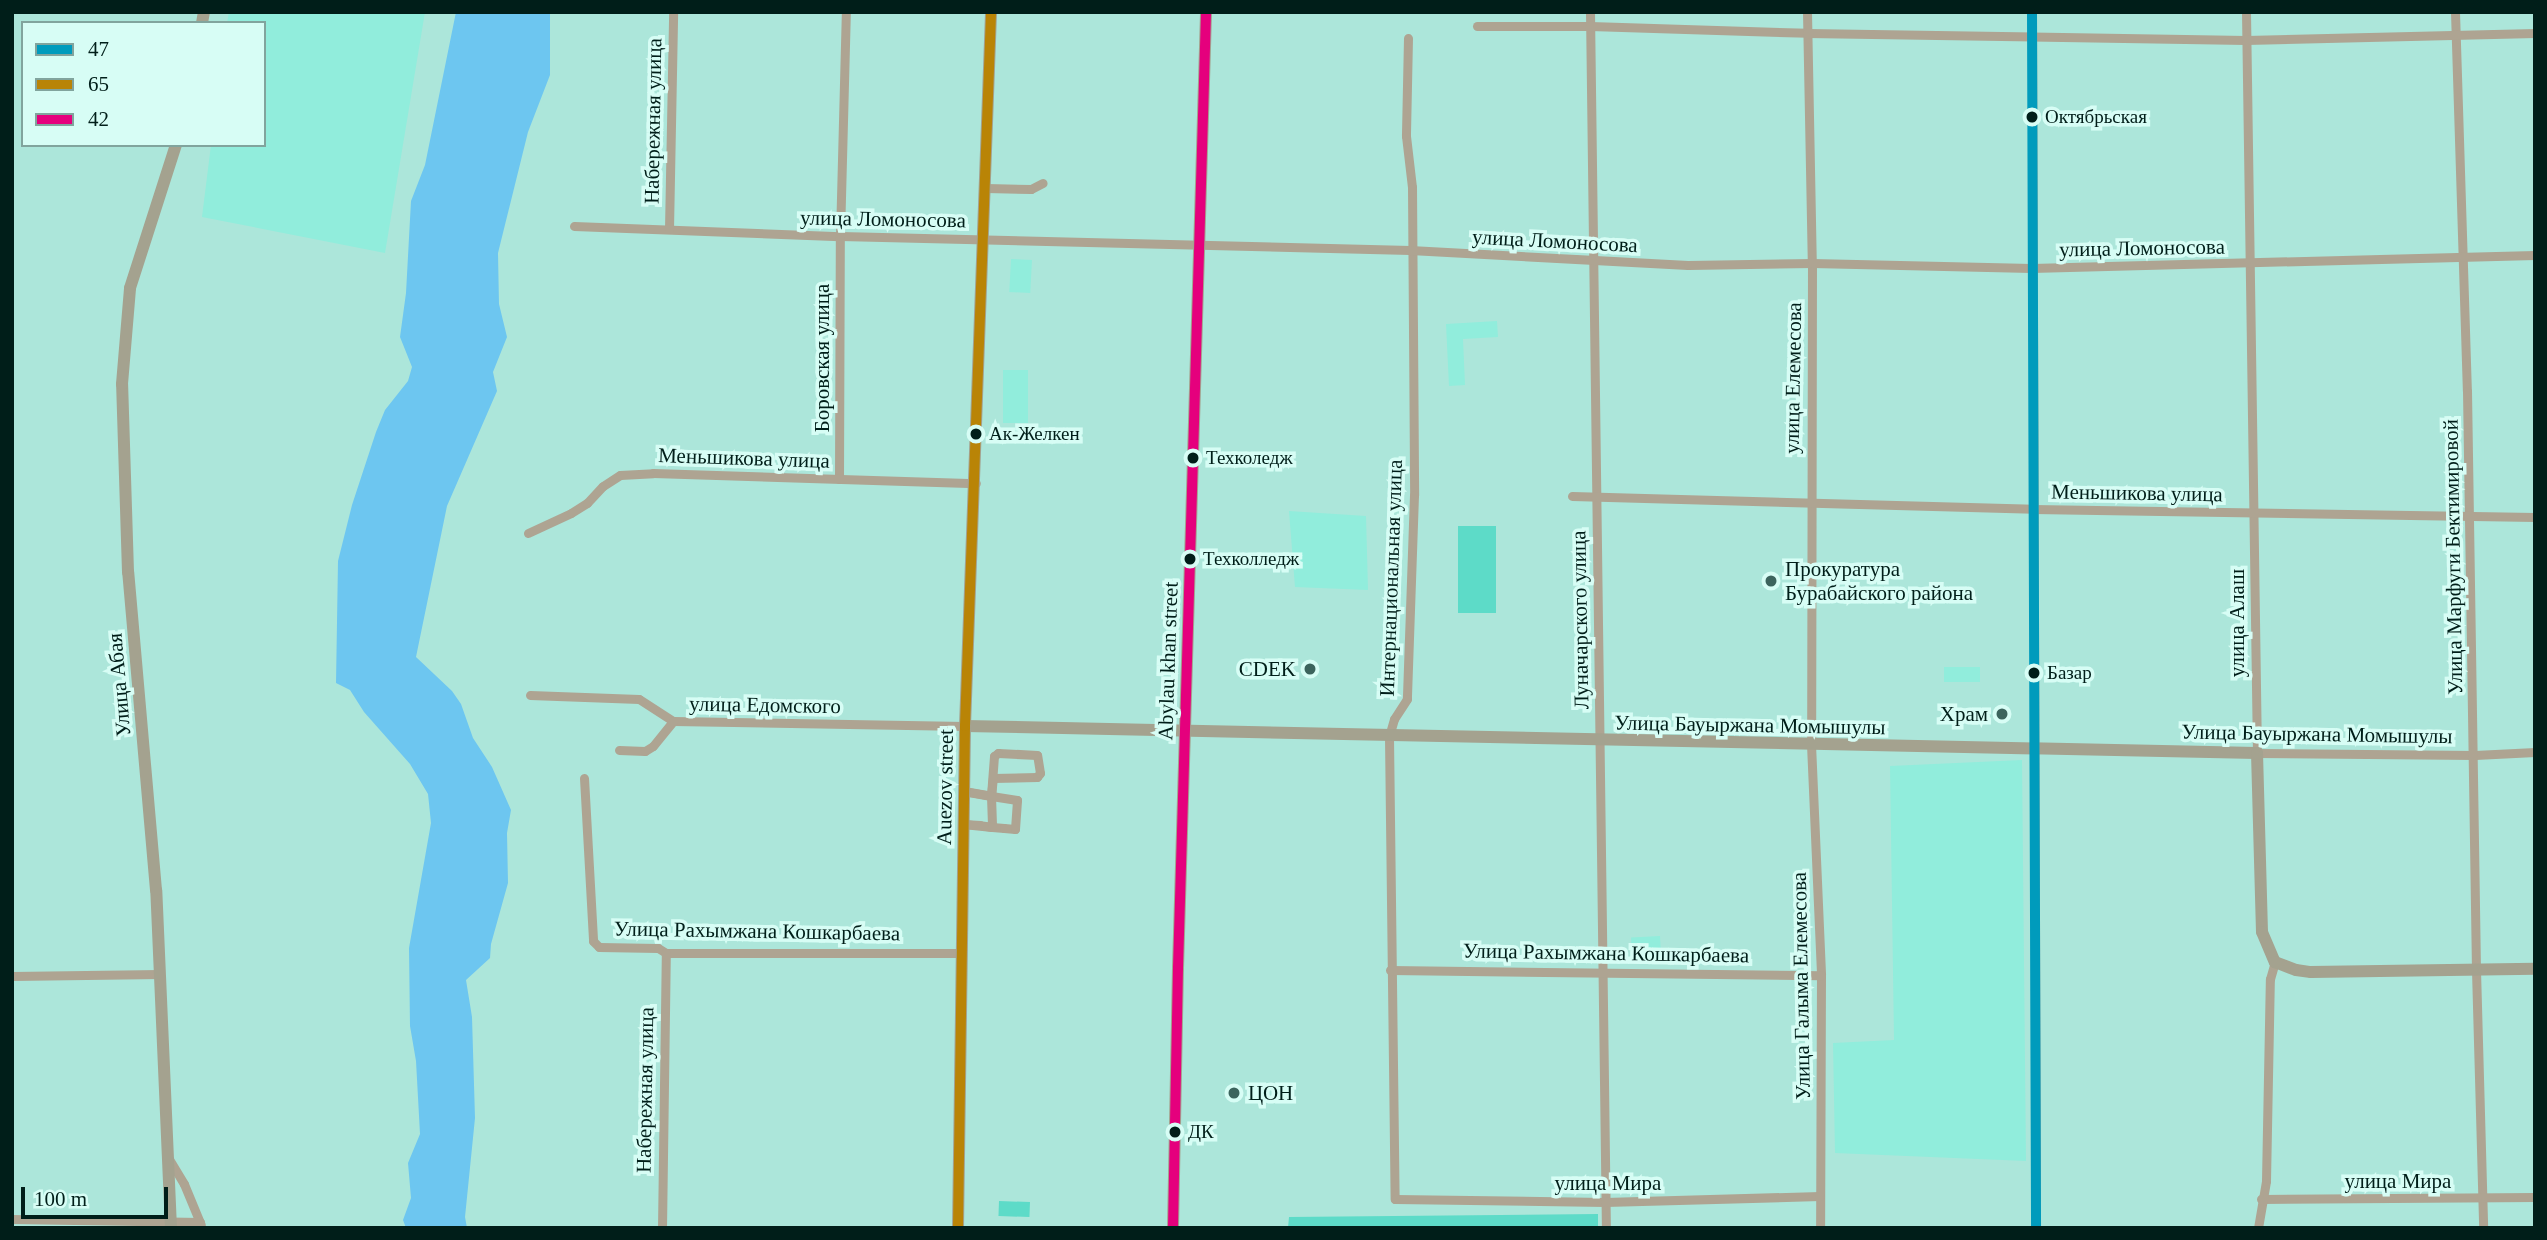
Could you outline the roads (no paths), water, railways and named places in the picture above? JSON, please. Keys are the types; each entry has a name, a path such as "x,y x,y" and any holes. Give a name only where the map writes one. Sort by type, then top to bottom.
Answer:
{"street":[{"name":"Набережная улица","path":"668,229 673,12"},
{"name":"Боровская улица","path":"839,479 840,236 846,12"},
{"name":"Auezov street","path":"958,1228 965,726 985,238 991,12"},
{"name":"Abylau khan street","path":"1173,1228 1206,12"},
{"name":"Луначарского улица","path":"1590,12 1606,1228"},
{"name":"улица Елемесова","path":"1807,12 1812,263 1811,744"},
{"path":"2032,12 2036,1228"},
{"name":"улица Алаш","path":"2246,12 2262,932 2264,944 2276,962"},
{"name":"Улица Марфуги Бектимировой","path":"2455,12 2475,755 2476,970 2483,1228"},
{"path":"1477,26 2246,40 2535,33"},
{"name":"Интернациональная улица","path":"1395,1199 1389,737 1394,719 1407,699 1414,495 1410,250 1412,187 1406,136 1408,38"},
{"name":"Улица Абая","path":"171,1225 156,890 128,572 122,384 130,288 175,147"},
{"path":"986,188 1031,189 1042,183"},
{"name":"улица Ломоносова","path":"574,226 840,236 1410,250 1688,265 1812,263 2031,268 2463,259 2535,255"},
{"name":"Меньшикова улица","path":"528,533 572,513 620,475 653,473 976,483"},
{"name":"Меньшикова улица","path":"1572,496 2033,509 2535,517"},
{"name":"улица Едомского","path":"530,695 639,699 673,721 965,726"},
{"path":"620,750 645,751 653,746 673,721"},
{"name":"Улица Бауыржана Момышулы","path":"965,726 1599,742 2257,753 2475,755 2535,751"},
{"name":"Улица Галыма Елемесова","path":"1811,744 1821,975 1820,1228"},
{"path":"992,827 991,796 994,756 998,753 1037,755 1040,773 1037,776 993,778"},
{"name":"Улица Рахымжана Кошкарбаева","path":"584,778 593,941 599,947 658,948 667,953 962,953"},
{"path":"964,791 1017,800 1015,829 964,824"},
{"name":"Набережная улица","path":"662,1228 667,953"},
{"path":"2258,1228 2266,1181 2270,979 2276,962 2296,971 2311,972 2535,969"},
{"name":"Улица Рахымжана Кошкарбаева","path":"1390,970 1821,975"},
{"path":"12,976 160,974"},
{"path":"12,1219 201,1225 184,1184 168,1158"},
{"path":"2266,1181 2279,1199"},
{"name":"улица Мира","path":"1395,1199 1605,1202 1820,1196"},
{"name":"улица Мира","path":"2261,1199 2535,1197"}],"water":[{"path":"456,12 550,12 550,75 528,132 498,253 499,304 507,337 493,372 497,391 447,506 416,657 452,691 461,704 473,738 492,767 511,810 507,833 508,883 491,944 490,958 466,980 472,1017 475,1118 465,1217 467,1228 406,1228 403,1220 411,1198 408,1163 420,1134 416,1061 410,1026 409,948 431,823 428,794 410,764 364,712 350,690 336,683 338,561 352,505 376,432 385,410 408,381 412,367 400,337 406,293 411,201 425,165"}],"place":[{"name":"Октябрьская","path":"2032,117"},
{"name":"Ак-Желкен","path":"976,434"},
{"name":"Техколедж","path":"1193,458"},
{"name":"Техколледж","path":"1190,559"},
{"name":"Прокуратура Бурабайского района","path":"1771,581"},
{"name":"CDEK","path":"1310,669"},
{"name":"Базар","path":"2034,673"},
{"name":"Храм","path":"2002,714"},
{"name":"ЦОН","path":"1234,1093"},
{"name":"ДК","path":"1175,1132"}]}
